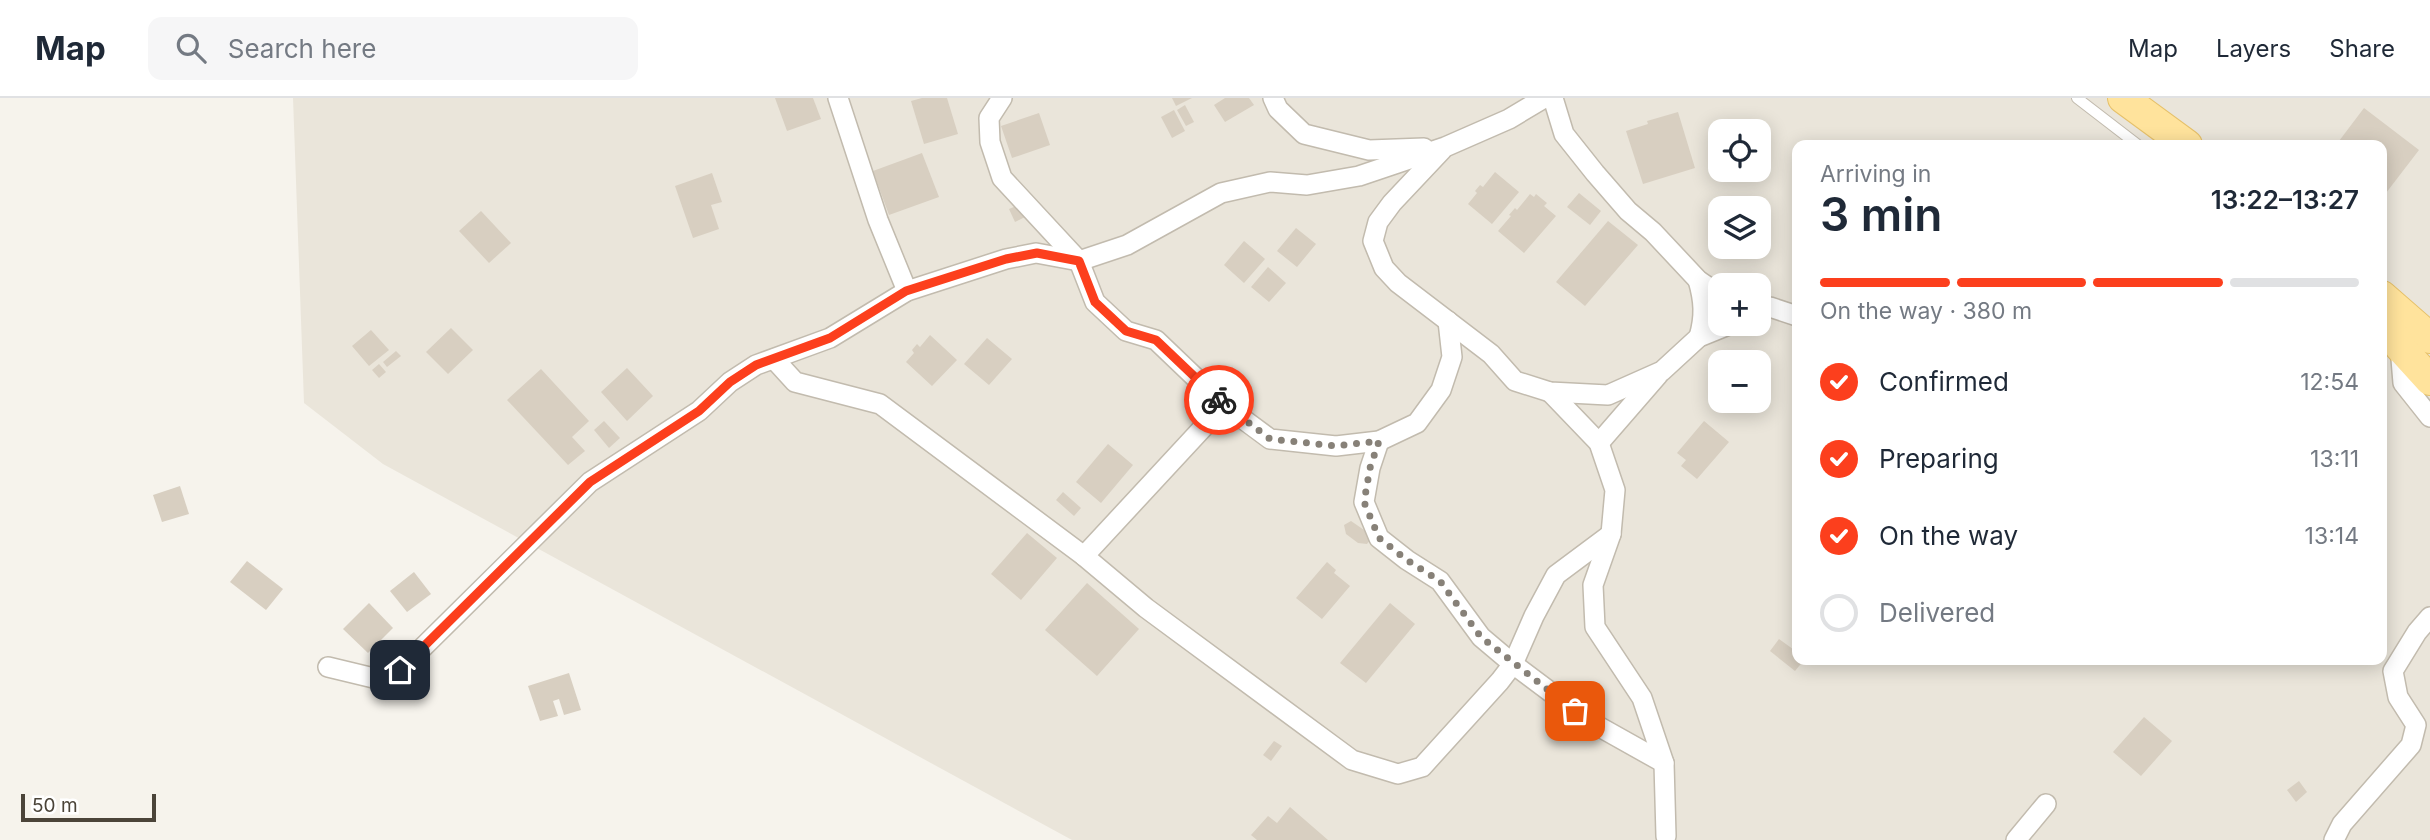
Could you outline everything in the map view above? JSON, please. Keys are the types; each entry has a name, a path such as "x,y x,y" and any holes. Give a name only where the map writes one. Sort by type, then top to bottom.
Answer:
{"main road":[{"path":"2123,98 2180,140"},
{"path":"2387,300 2430,338"},
{"path":"2387,324 2400,346 2430,380"}],"street":[{"path":"838,98 878,220 906,291"},
{"path":"1002,98 989,118 990,142 1002,178 1079,261 1095,302 1126,331 1156,340 1224,405 1270,439 1336,446 1379,441 1417,423 1441,390 1452,356 1448,321"},
{"path":"1273,98 1278,109 1304,134 1369,149 1445,147"},
{"path":"328,667 382,680 400,670 590,482 699,411 730,382 756,365 830,338 906,291 1006,259 1037,253 1079,261 1127,245 1220,193 1270,182 1307,185 1359,176 1445,147 1509,120 1544,98"},
{"path":"1553,98 1564,134 1628,211 1708,287"},
{"path":"1445,147 1392,203 1378,222 1373,240 1384,268 1398,283 1490,354 1515,381 1550,392 1608,396 1662,371"},
{"path":"1698,280 1704,300 1704,318 1699,337"},
{"path":"1771,307 1792,314"},
{"path":"1599,443 1662,371 1699,337 1708,333"},
{"path":"2400,346 2403,383 2430,417"},
{"path":"774,359 795,382 880,404 1084,556 1146,608 1352,760 1398,774 1422,767 1513,664 1556,575 1611,534"},
{"path":"1550,392 1599,443 1615,490 1611,534 1592,585 1595,627 1642,698 1664,763 1666,836"},
{"path":"1084,556 1224,405"},
{"path":"1379,441 1370,468 1364,502 1379,538 1440,581 1481,637 1513,664 1589,721 1664,763"},
{"path":"2334,840 2342,824 2411,745 2416,725 2398,697 2393,671 2417,632 2430,617"},
{"path":"2016,840 2046,804"}],"lane":[{"path":"2077,98 2132,140"}],"shaded area":[{"path":"293,98 2430,98 2430,840 1072,840 383,464 304,403"}],"building":[{"path":"775,98 813,98 821,119 787,131"},
{"path":"947,98 958,134 924,144 911,101"},
{"path":"1172,98 1192,98 1176,106"},
{"path":"1225,98 1249,98 1254,105 1225,122 1214,105"},
{"path":"1185,105 1194,122 1186,126 1177,110"},
{"path":"2364,108 2419,150 2387,192 2387,140 2340,140"},
{"path":"1174,110 1185,131 1172,138 1161,117"},
{"path":"1678,112 1695,168 1643,184 1626,131 1648,124 1647,121"},
{"path":"1039,113 1050,145 1012,158 1001,126"},
{"path":"922,153 939,197 889,215 873,171"},
{"path":"1495,172 1519,192 1492,224 1468,204 1480,185 1483,187"},
{"path":"712,173 722,202 711,205 719,229 693,238 675,186"},
{"path":"1579,193 1601,211 1590,225 1567,207"},
{"path":"1530,194 1534,197 1536,194 1547,203 1544,206 1556,216 1524,253 1498,231 1515,208 1517,210"},
{"path":"1021,204 1027,216 1015,222 1009,209"},
{"path":"481,211 511,243 489,263 459,231"},
{"path":"1608,221 1638,245 1585,306 1556,282"},
{"path":"1296,228 1316,244 1297,267 1277,251"},
{"path":"1244,241 1265,259 1244,283 1224,265"},
{"path":"1268,267 1286,283 1269,302 1251,287"},
{"path":"451,328 473,350 448,374 426,352"},
{"path":"371,330 389,350 369,366 352,346"},
{"path":"930,335 957,360 932,386 906,362 914,353 912,350 917,344 920,347"},
{"path":"987,338 1012,359 989,385 964,364"},
{"path":"396,351 401,356 387,367 383,362"},
{"path":"379,364 386,372 379,378 372,370"},
{"path":"627,368 653,396 627,421 601,392"},
{"path":"541,369 589,421 572,437 585,451 568,465 507,400"},
{"path":"604,421 620,438 609,448 594,430"},
{"path":"1704,421 1729,442 1697,479 1681,466 1686,460 1677,453"},
{"path":"1108,444 1133,465 1101,503 1076,482"},
{"path":"180,486 189,514 162,522 153,495"},
{"path":"1063,492 1081,508 1074,516 1056,500"},
{"path":"1351,521 1367,532 1370,540 1367,544 1358,543 1346,534 1344,525"},
{"path":"1027,533 1057,558 1021,600 991,574"},
{"path":"247,561 283,589 266,610 230,582"},
{"path":"1327,562 1336,570 1334,573 1350,586 1322,619 1296,598"},
{"path":"414,572 431,594 407,612 390,591"},
{"path":"1087,583 1139,629 1097,676 1045,630"},
{"path":"369,603 393,628 368,653 343,629"},
{"path":"1390,603 1415,624 1366,683 1340,663"},
{"path":"1779,639 1792,648 1792,665 1800,665 1795,671 1770,651"},
{"path":"569,673 581,710 564,715 559,699 553,701 558,716 540,721 528,686"},
{"path":"2144,717 2172,741 2141,776 2113,752"},
{"path":"1274,741 1282,746 1271,761 1263,755"},
{"path":"2299,781 2307,792 2296,802 2287,790"},
{"path":"1290,807 1328,840 1257,840 1251,835 1268,816 1277,823"}],"way so far":[{"path":"1219,400 1270,439 1336,446 1379,441 1370,468 1364,502 1379,538 1440,581 1481,637 1575,711"}],"route":[{"path":"400,670 590,482 699,411 730,382 756,365 830,338 906,291 1006,259 1037,253 1079,261 1095,302 1126,331 1156,340 1219,400"}]}
